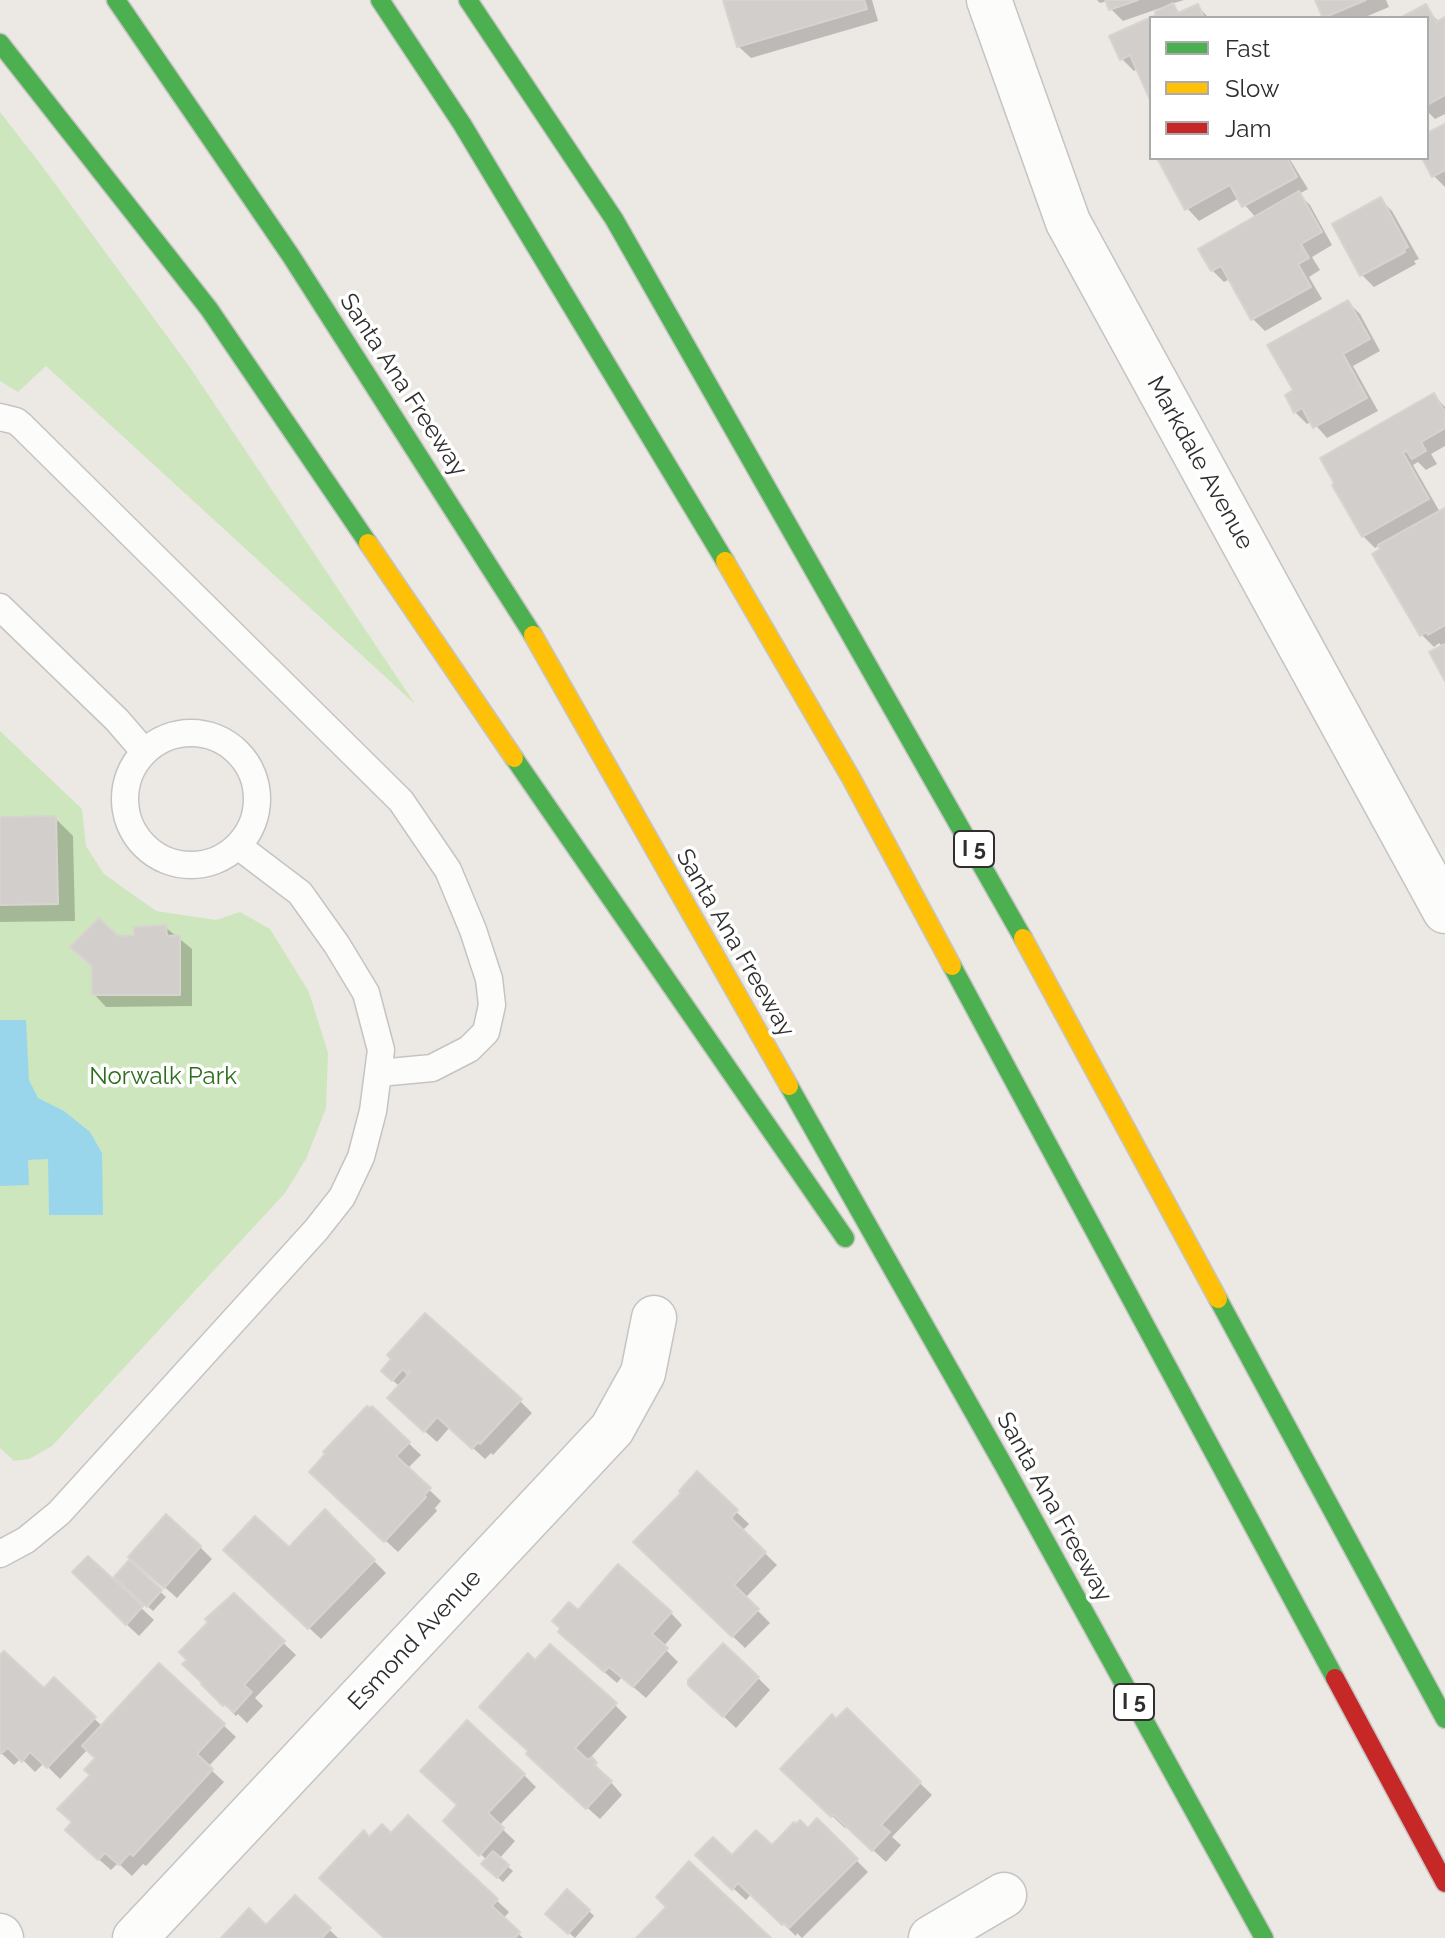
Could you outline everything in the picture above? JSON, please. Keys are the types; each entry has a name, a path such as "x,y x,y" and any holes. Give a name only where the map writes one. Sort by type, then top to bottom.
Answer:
{"highway":[{"name":"Santa Ana Freeway","path":"116,0 291,256 528,626 1004,1466 1264,1938"},
{"path":"380,0 462,124 680,483 851,778 1445,1883"},
{"name":"I 5","path":"468,0 614,219 967,838 1445,1719"},
{"path":"0,43 209,309 568,839 859,1257"},
{"path":"886,1296 1004,1466"}],"street":[{"name":"Markdale Avenue","path":"989,0 1068,222 1445,911"},
{"name":"Esmond Avenue","path":"135,1938 612,1429 643,1373 654,1318"},
{"path":"931,1938 1004,1895"}],"lane":[{"path":"0,417 22,426 401,801 448,870 489,979 492,1005 486,1032 469,1049 432,1068 379,1073"},
{"path":"0,607 117,720 143,750"},
{"path":"181,733 215,737 235,748 250,766 258,794 258,812 249,834 219,860 206,864 183,866 152,854 136,837 124,812 125,789 132,767 143,750 159,740 181,733"},
{"path":"0,1554 26,1540 59,1513 316,1230 342,1197 361,1157 373,1111 381,1050 366,993 300,893 238,846"}],"green space":[{"path":"0,112 189,366 415,704 46,366 18,392 0,381"},
{"name":"Norwalk Park","path":"0,731 82,809 86,846 104,874 156,911 216,920 240,912 270,929 309,992 328,1053 326,1108 306,1159 285,1193 52,1446 29,1459 14,1461 0,1448"}],"water":[{"path":"0,1020 26,1020 29,1080 38,1098 64,1111 90,1132 102,1153 103,1215 49,1215 48,1159 28,1160 29,1185 0,1186"}],"building":[{"path":"723,0 864,0 867,9 737,47"},
{"path":"1105,0 1138,0 1109,10"},
{"path":"1315,0 1366,0 1328,16 1322,16"},
{"path":"1173,3 1178,13 1198,4 1203,16 1154,16 1155,12"},
{"path":"1426,4 1436,22 1445,17 1445,95 1429,104 1429,16 1404,16"},
{"path":"1149,18 1149,98 1130,55 1120,60 1109,36"},
{"path":"1445,124 1445,170 1432,177 1423,160 1429,160 1429,132"},
{"path":"1158,160 1288,160 1297,177 1242,207 1230,185 1185,210"},
{"path":"1299,191 1322,232 1301,244 1309,258 1298,264 1311,287 1251,320 1221,266 1211,271 1198,249"},
{"path":"1381,197 1408,247 1404,249 1405,252 1360,276 1332,224"},
{"path":"1348,300 1370,339 1343,354 1367,398 1313,428 1302,408 1294,413 1285,395 1293,390 1267,345"},
{"path":"1434,393 1445,412 1445,428 1421,442 1426,451 1412,459 1406,450 1403,453 1429,499 1362,537 1320,458"},
{"path":"1445,508 1445,625 1420,636 1372,554 1380,549 1378,545"},
{"path":"1445,644 1445,681 1429,652"},
{"path":"56,816 58,904 0,905 0,817"},
{"path":"99,918 118,936 134,935 134,927 166,925 167,936 180,935 180,995 92,995 92,966 70,947"},
{"path":"425,1313 522,1399 472,1449 437,1417 424,1432 387,1398 411,1372 409,1370 407,1374 403,1369 392,1381 381,1371 391,1359 387,1355"},
{"path":"367,1406 372,1406 410,1442 396,1456 431,1488 384,1542 309,1472 325,1454 323,1452"},
{"path":"697,1471 738,1510 731,1518 766,1552 734,1585 759,1609 732,1637 633,1542 681,1493 679,1491"},
{"path":"325,1509 375,1560 308,1629 223,1550 255,1516 289,1547"},
{"path":"166,1514 201,1546 164,1588 128,1557"},
{"path":"88,1556 143,1606 126,1625 72,1572"},
{"path":"129,1560 162,1590 147,1607 114,1577"},
{"path":"618,1564 672,1612 652,1634 668,1648 633,1687 609,1667 604,1672 558,1632 560,1628 552,1621 569,1602 578,1610"},
{"path":"234,1593 285,1641 244,1685 252,1692 234,1712 223,1706 182,1664 187,1660 179,1652 208,1622 205,1619"},
{"path":"723,1643 759,1677 723,1717 688,1685 688,1680"},
{"path":"550,1644 617,1703 575,1748 588,1760 592,1757 597,1763 594,1765 612,1781 586,1809 479,1707 528,1653 535,1660"},
{"path":"4,1651 44,1688 54,1677 96,1717 47,1768 30,1752 22,1762 8,1748 0,1754 0,1655"},
{"path":"159,1663 225,1724 197,1754 213,1769 133,1856 130,1853 119,1865 105,1853 98,1860 65,1830 72,1822 57,1809 90,1775 84,1770 95,1758 82,1746"},
{"path":"847,1708 921,1782 881,1825 890,1832 872,1851 780,1769 832,1714 836,1719"},
{"path":"467,1720 525,1774 488,1813 504,1828 479,1856 443,1821 457,1805 420,1771"},
{"path":"408,1815 498,1899 492,1906 520,1932 515,1938 384,1938 319,1878 364,1830 369,1837 382,1824 391,1833"},
{"path":"817,1818 858,1859 789,1928 738,1883 732,1890 695,1855 713,1837 732,1855 756,1830 772,1845 794,1822 796,1824 800,1820 808,1828"},
{"path":"493,1851 509,1865 497,1878 481,1864"},
{"path":"689,1861 771,1938 636,1938 666,1907 656,1897"},
{"path":"567,1889 590,1910 568,1934 545,1914"},
{"path":"295,1895 331,1928 322,1938 221,1938 249,1908 266,1925"}],"traffic: fast":[{"path":"116,0 291,256 533,635"},
{"path":"380,0 462,124 725,561"},
{"path":"468,0 614,219 1023,938"},
{"path":"0,43 209,309 368,543"},
{"path":"514,758 845,1238"},
{"path":"952,966 1335,1678"},
{"path":"789,1086 1004,1466 1264,1938"},
{"path":"1218,1299 1445,1719"}],"traffic: slow":[{"path":"368,543 514,758"},
{"path":"725,561 851,778 952,966"},
{"path":"533,635 789,1086"},
{"path":"1023,938 1218,1299"}],"traffic: jam":[{"path":"1335,1678 1445,1883"}]}
